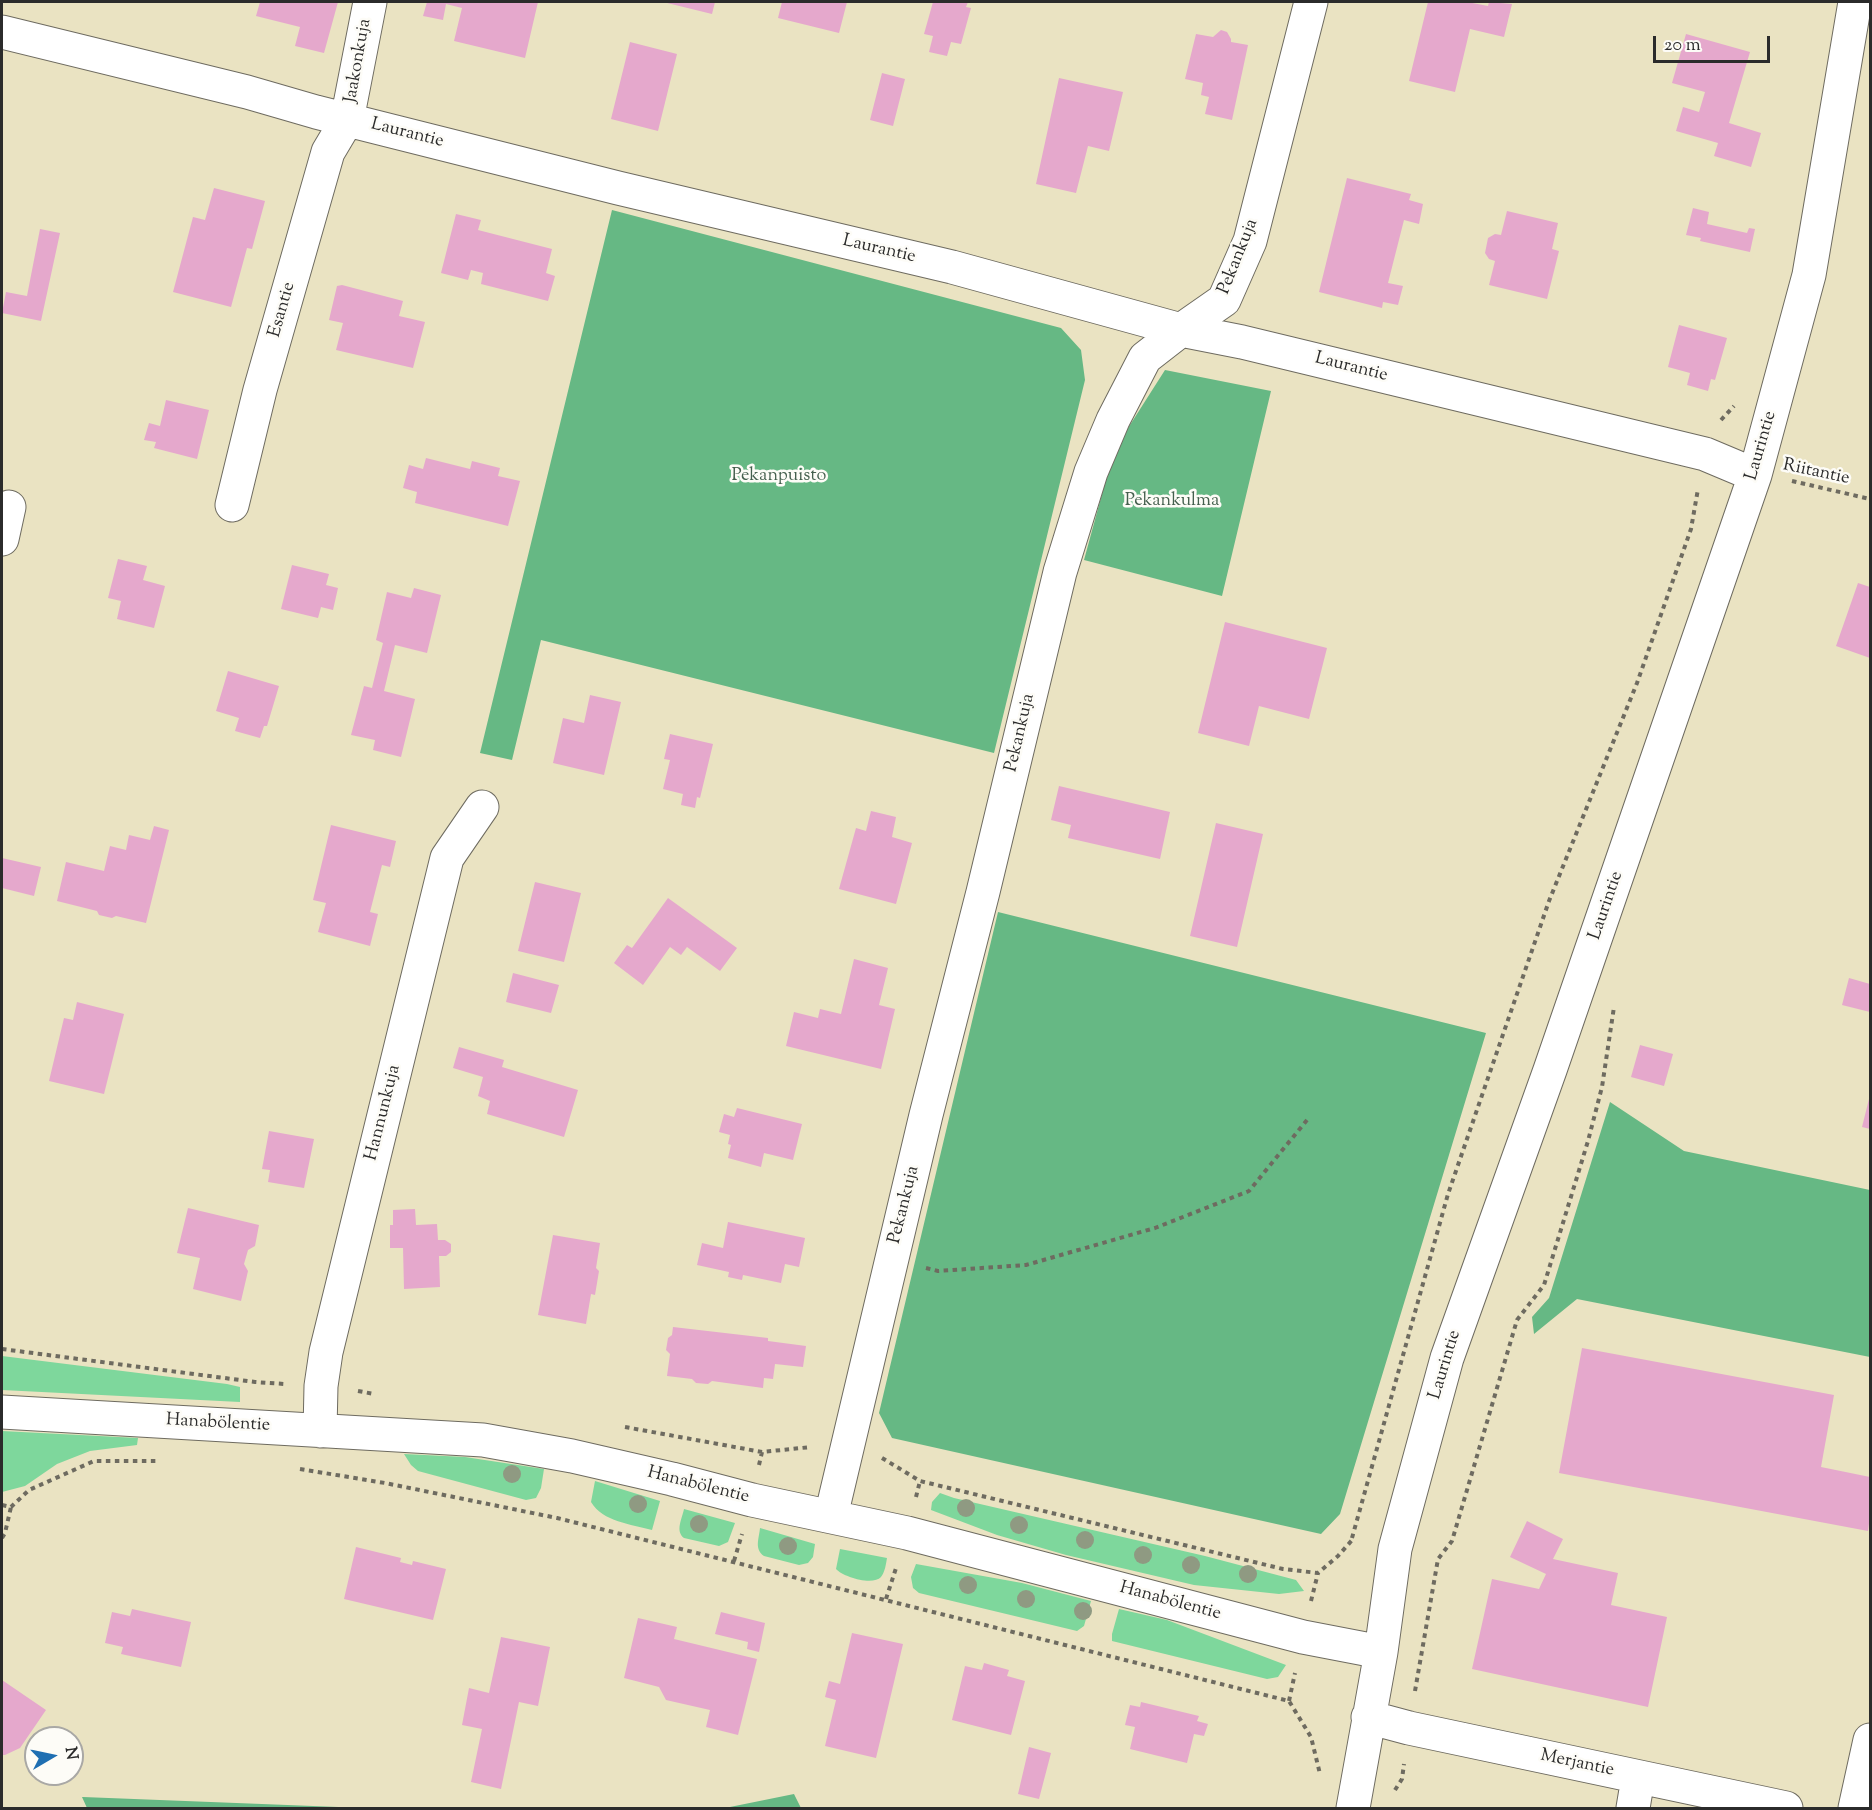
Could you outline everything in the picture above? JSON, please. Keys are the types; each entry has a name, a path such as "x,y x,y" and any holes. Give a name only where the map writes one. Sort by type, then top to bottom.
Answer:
{"street":[{"name":"Jaakonkuja","path":"347,120 370,2"},
{"name":"Pekankuja","path":"831,1516 891,1260 1060,572 1091,472 1113,420 1145,358 1224,300 1250,241 1311,2"},
{"name":"Laurintie","path":"1365,1802 1368,1717 1381,1652 1395,1549 1447,1358 1550,1070 1755,475 1809,275 1855,2"},
{"name":"Laurantie","path":"2,32 247,92 347,120 618,188 952,267 1181,330 1242,342 1705,454 1755,475"},
{"name":"Esantie","path":"232,505 260,390 328,152 347,120"},
{"path":"2,539 9,507"},
{"name":"Hannunkuja","path":"320,1431 321,1386 326,1352 447,858 482,807"},
{"name":"Hanabölentie","path":"2,1412 483,1440 595,1461 752,1500 907,1533 1304,1637 1381,1652"},
{"name":"Merjantie","path":"1368,1717 1635,1793 1786,1809"},
{"path":"1855,1809 1870,1740"}],"path":[{"path":"1352,1538 1448,1194 1549,901 1624,720 1691,529 1705,454 1717,424 1737,398"},
{"name":"Riitantie","path":"1755,475 1870,499"},
{"path":"891,1260 938,1271 1026,1265 1155,1228 1249,1191 1307,1120"},
{"path":"2,1538 11,1507 29,1490 94,1461 165,1461"},
{"path":"294,1468 385,1483 557,1518 1289,1701 1311,1737 1324,1791 1365,1802 1402,1779 1438,1559"},
{"path":"2,1505 11,1507"}],"green space":[{"name":"Pekanpuisto","path":"612,210 1061,328 1081,350 1085,380 994,753 541,640 512,760 480,753"},
{"name":"Pekankulma","path":"1165,370 1271,391 1222,596 1084,560 1114,450"},
{"path":"998,912 1486,1033 1340,1514 1321,1534 892,1438 879,1413"},
{"path":"1610,1102 1684,1151 1870,1190 1870,1357 1577,1299 1534,1334 1532,1317 1549,1298"},
{"path":"2,1356 227,1384 240,1387 240,1402 2,1390"},
{"path":"2,1431 138,1438 137,1445 90,1451 57,1464 25,1486 2,1492"},
{"path":"404,1454 465,1457 544,1469 541,1488 536,1498 526,1500 418,1471"},
{"path":"595,1481 660,1501 652,1530 610,1518 596,1509 591,1502"},
{"path":"940,1493 1296,1580 1304,1591 1279,1594 1194,1585 1066,1555 997,1535 931,1510 932,1502"},
{"path":"684,1509 735,1523 728,1542 719,1546 684,1538 680,1528"},
{"path":"760,1528 815,1544 813,1557 808,1563 799,1565 764,1556 758,1547"},
{"path":"840,1549 887,1558 881,1577 877,1580 865,1581 840,1572 836,1569"},
{"path":"916,1564 1022,1583 1091,1601 1084,1626 1077,1631 919,1593 913,1588 911,1577"},
{"path":"1119,1609 1167,1620 1286,1665 1278,1677 1267,1679 1112,1641"},
{"path":"794,1794 801,1808 725,1808"},
{"path":"83,1797 364,1808 87,1808"}],"building":[{"path":"260,2 338,2 324,53 295,46 300,27 256,16"},
{"path":"427,2 538,2 525,58 454,41 462,8 446,4 443,20 423,16"},
{"path":"663,2 715,2 712,14"},
{"path":"782,2 847,2 839,33 778,18"},
{"path":"933,2 968,2 966,7 971,8 961,44 951,42 947,56 929,52 933,36 924,34"},
{"path":"1428,2 1467,2 1488,6 1489,2 1512,4 1504,37 1470,29 1455,92 1409,81"},
{"path":"1221,30 1227,32 1231,42 1248,45 1232,120 1205,114 1209,97 1201,95 1203,83 1185,79 1196,34 1213,37"},
{"path":"1686,34 1750,52 1729,123 1761,133 1751,167 1714,156 1718,143 1676,131 1683,107 1699,112 1705,92 1672,83"},
{"path":"630,42 677,54 658,131 611,119"},
{"path":"882,73 905,79 893,126 870,120"},
{"path":"1059,78 1123,92 1109,151 1088,146 1076,193 1036,184"},
{"path":"1347,178 1411,194 1409,200 1423,204 1419,224 1404,220 1388,283 1403,286 1398,305 1383,302 1382,308 1319,292"},
{"path":"214,188 265,201 252,249 247,248 231,307 173,292 193,217 205,220"},
{"path":"1693,208 1709,212 1707,224 1747,233 1749,228 1755,229 1750,252 1700,241 1701,238 1686,235"},
{"path":"1507,211 1558,223 1552,249 1559,251 1547,299 1489,285 1495,261 1489,259 1485,253 1488,238 1495,234 1501,235"},
{"path":"456,214 481,220 478,230 552,249 546,273 555,276 548,301 481,284 483,273 471,270 468,280 441,273"},
{"path":"40,229 60,233 41,321 2,313 6,292 27,296"},
{"path":"342,285 403,301 399,316 425,322 413,368 336,350 343,323 329,320 337,286"},
{"path":"1679,325 1727,338 1715,380 1711,379 1708,391 1687,385 1690,373 1668,367"},
{"path":"166,400 209,410 197,459 154,448 156,442 144,440 149,423 160,426"},
{"path":"426,458 470,469 472,461 500,468 498,476 520,481 508,526 415,503 417,492 403,488 409,465 423,469"},
{"path":"118,559 147,566 143,580 165,586 154,628 117,619 121,601 108,598"},
{"path":"292,565 329,574 326,585 338,588 333,610 321,607 318,618 281,609"},
{"path":"1858,583 1870,587 1870,658 1836,646"},
{"path":"414,588 441,595 427,653 395,645 384,691 415,699 401,757 373,750 375,740 351,735 364,686 372,688 383,643 376,640 387,592 411,598"},
{"path":"1225,622 1327,648 1309,719 1259,706 1249,746 1198,733"},
{"path":"228,671 279,686 267,726 264,726 260,738 235,731 239,718 216,711"},
{"path":"590,695 621,702 604,775 553,763 563,718 584,723"},
{"path":"670,734 713,744 700,798 697,797 695,808 681,805 683,794 663,789 670,760 664,759"},
{"path":"1059,786 1170,812 1160,859 1068,838 1071,825 1051,820"},
{"path":"871,811 896,817 892,837 912,843 896,904 839,889 856,828 866,831"},
{"path":"1216,823 1263,834 1237,947 1190,936"},
{"path":"331,825 396,841 390,867 382,865 370,912 378,914 370,946 318,932 326,903 313,900"},
{"path":"154,826 169,830 146,923 116,916 112,918 99,915 97,911 57,901 66,862 104,871 110,846 126,850 129,835 150,840"},
{"path":"2,858 41,867 34,896 2,888"},
{"path":"535,882 581,893 564,962 518,951"},
{"path":"668,898 737,948 720,971 687,947 681,955 670,947 643,985 614,963 627,945 632,948"},
{"path":"854,959 888,968 879,1005 895,1009 881,1069 786,1046 794,1012 818,1018 820,1009 841,1014"},
{"path":"513,973 559,985 551,1013 506,1002"},
{"path":"1849,978 1870,984 1870,1012 1842,1005"},
{"path":"77,1002 124,1014 104,1094 49,1081 64,1018 73,1020"},
{"path":"1640,1045 1673,1054 1664,1086 1631,1077"},
{"path":"459,1047 504,1060 502,1067 578,1090 564,1137 487,1114 490,1101 478,1096 483,1077 453,1068"},
{"path":"1870,1095 1870,1129 1862,1127"},
{"path":"737,1108 802,1124 793,1160 764,1153 761,1167 728,1158 731,1145 728,1144 730,1135 719,1132 724,1114 734,1117"},
{"path":"269,1131 314,1139 304,1188 268,1182 270,1170 262,1169"},
{"path":"188,1208 259,1225 255,1246 248,1250 244,1264 248,1271 241,1301 193,1289 200,1258 177,1253"},
{"path":"415,1209 416,1225 437,1224 438,1240 445,1240 451,1244 451,1252 446,1256 439,1256 440,1287 404,1289 403,1248 390,1248 390,1225 393,1225 393,1210"},
{"path":"728,1222 805,1238 799,1267 785,1264 781,1283 743,1275 742,1280 728,1277 729,1272 697,1265 702,1243 723,1248"},
{"path":"553,1235 600,1243 595,1295 591,1294 586,1324 538,1315"},
{"path":"673,1327 768,1338 768,1341 806,1346 803,1367 775,1364 773,1379 764,1378 763,1388 712,1381 708,1384 696,1383 692,1379 667,1376 670,1354 666,1350"},
{"path":"1582,1348 1834,1395 1821,1467 1870,1477 1868,1531 1559,1473"},
{"path":"1527,1521 1563,1539 1553,1559 1618,1573 1611,1605 1667,1617 1648,1707 1472,1669 1492,1579 1539,1589 1546,1574 1510,1557"},
{"path":"356,1547 401,1558 400,1562 412,1565 413,1561 446,1569 433,1620 344,1599"},
{"path":"132,1609 191,1622 181,1667 121,1654 123,1647 105,1643 112,1612 130,1616"},
{"path":"721,1612 765,1623 759,1652 747,1649 748,1642 715,1634"},
{"path":"638,1618 677,1627 674,1639 757,1659 738,1735 706,1727 710,1710 666,1700 659,1687 624,1678"},
{"path":"852,1633 903,1644 876,1758 825,1746 836,1700 825,1697 829,1681 840,1684"},
{"path":"501,1637 550,1647 538,1706 519,1702 501,1789 471,1782 482,1729 462,1725 469,1688 489,1693"},
{"path":"984,1663 1009,1670 1007,1676 1025,1681 1011,1735 952,1720 965,1666 982,1670"},
{"path":"2,1680 46,1710 35,1726 24,1726 24,1742 20,1748 2,1755"},
{"path":"1141,1702 1199,1716 1197,1721 1208,1724 1204,1736 1194,1734 1187,1763 1130,1749 1135,1727 1125,1725 1130,1705 1140,1707"},
{"path":"1029,1747 1051,1753 1039,1799 1018,1794"}]}
